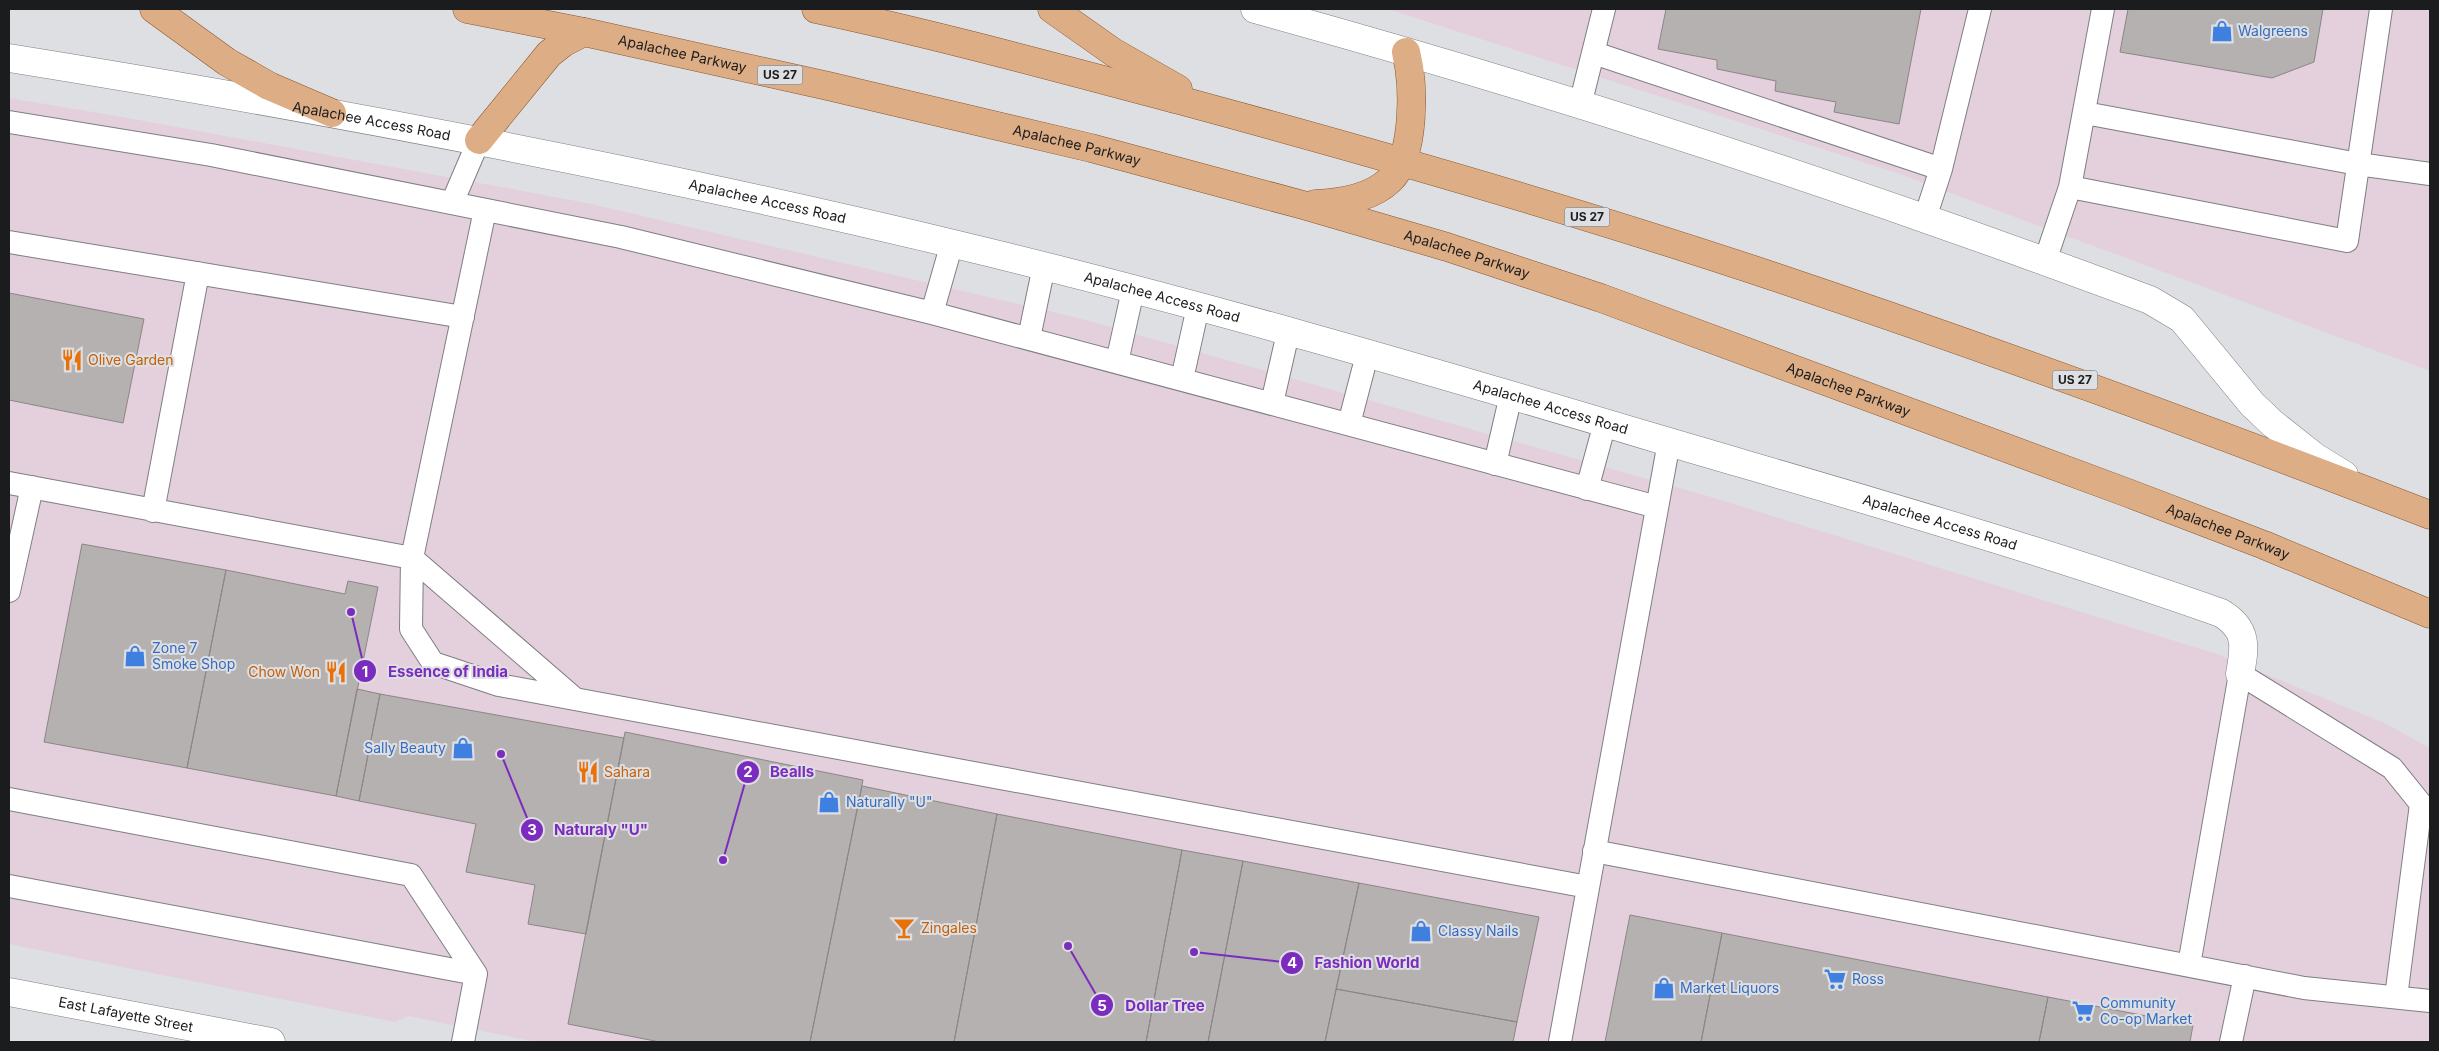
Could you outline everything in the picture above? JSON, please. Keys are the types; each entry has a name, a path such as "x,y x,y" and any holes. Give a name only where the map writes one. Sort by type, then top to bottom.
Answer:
{"main road":[{"path":"154,9 204,47 240,70 269,86 332,113"},
{"name":"Apalachee Parkway","path":"467,9 584,32 1091,148 1304,205 1456,250 1678,326 2128,492 2264,545 2430,614"},
{"name":"US 27","path":"816,9 1034,62 1231,114 1402,162 1771,275 2130,400 2430,515"},
{"path":"1052,9 1138,68 1231,114"},
{"path":"479,140 549,54 563,43 584,32"},
{"path":"1304,205 1338,202 1368,194 1390,180 1402,162 1411,112 1411,78 1406,52"}],"street":[{"path":"1255,9 1406,52 1580,105 1925,218 2150,300 2182,319 2252,404 2272,423 2315,456 2375,494"},
{"name":"Apalachee Access Road","path":"9,58 269,100 665,178 952,243 1198,307 1511,395 1858,496 2221,613 2237,624 2241,632 2244,648 2240,674"},
{"name":"East Lafayette Street","path":"9,992 271,1042"}],"lane":[{"path":"1580,105 1604,9"},
{"path":"1925,218 1941,169 1980,9"},
{"path":"2045,261 2070,188 2103,9"},
{"path":"2070,188 2347,241 2382,9"},
{"path":"1594,53 1941,169"},
{"path":"2085,113 2358,164 2430,174"},
{"path":"9,122 211,155 621,238 1029,338 1657,507"},
{"path":"452,204 479,140"},
{"path":"485,210 412,558 411,629 433,663 499,685 1588,888"},
{"path":"9,242 463,317"},
{"path":"932,313 952,243"},
{"path":"1029,338 1044,266"},
{"path":"153,510 198,273"},
{"path":"1117,362 1133,290"},
{"path":"1182,379 1198,307"},
{"path":"1272,403 1288,333"},
{"path":"1348,424 1367,355"},
{"path":"1495,464 1511,395"},
{"path":"1587,488 1605,423"},
{"path":"1560,1042 1669,442"},
{"path":"9,483 412,558 575,699"},
{"path":"9,591 32,487"},
{"path":"2189,965 2240,674 2392,768 2421,804 2396,997"},
{"path":"9,800 411,876 476,974 463,1042"},
{"path":"1594,851 2304,988 2430,1001"},
{"path":"9,886 476,974"},
{"path":"2231,1042 2245,976"}],"shaded area":[{"path":"1388,9 2430,9 2430,371 1897,173"},
{"path":"9,98 123,117 587,203 1078,318 1711,497 2220,655 2386,724 2430,748 2430,1042 537,1042 408,1016 395,1022 9,944"}],"building":[{"path":"1666,9 1921,9 1899,124 1834,112 1836,102 1775,91 1776,81 1717,69 1717,60 1658,49"},
{"name":"Walgreens","path":"2128,9 2323,9 2314,62 2272,78 2120,52"},
{"name":"Olive Garden","path":"9,293 144,319 123,423 9,400"},
{"name":"Zone 7 Smoke Shop","path":"82,544 226,570 187,768 44,742"},
{"path":"226,570 345,594 348,581 378,587 336,796 187,768"},
{"path":"357,689 380,694 359,801 336,796"},
{"path":"380,694 624,738 586,934 528,924 535,885 466,872 476,824 359,801"},
{"path":"625,732 863,780 810,1042 660,1042 568,1024"},
{"name":"Zingales","path":"862,786 997,814 954,1042 810,1042"},
{"path":"997,814 1182,850 1146,1042 954,1042"},
{"path":"1182,850 1243,861 1208,1042 1146,1042"},
{"path":"1243,861 1359,883 1325,1042 1208,1042"},
{"path":"1359,883 1539,917 1517,1022 1336,989"},
{"name":"Market Liquors","path":"1630,915 1722,933 1701,1042 1605,1042"},
{"name":"Ross","path":"1722,933 2048,997 2039,1042 1701,1042"},
{"path":"1336,989 1517,1022 1513,1042 1325,1042"},
{"name":"Community Co-op Market","path":"2048,997 2193,1025 2190,1042 2039,1042"}],"place":[{"name":"Walgreens","path":"2222,31"},
{"name":"Olive Garden","path":"72,360"},
{"name":"Essence of India","path":"351,612"},
{"name":"Zone 7 Smoke Shop","path":"135,656"},
{"name":"Chow Won","path":"336,672"},
{"name":"Sally Beauty","path":"463,748"},
{"name":"Naturaly \"U\"","path":"501,754"},
{"name":"Sahara","path":"588,772"},
{"name":"Naturally \"U\"","path":"829,802"},
{"name":"Bealls","path":"723,860"},
{"name":"Zingales","path":"904,928"},
{"name":"Classy Nails","path":"1421,931"},
{"name":"Dollar Tree","path":"1068,946"},
{"name":"Fashion World","path":"1194,952"},
{"name":"Ross","path":"1835,979"},
{"name":"Market Liquors","path":"1664,988"},
{"name":"Community Co-op Market","path":"2083,1011"}]}
